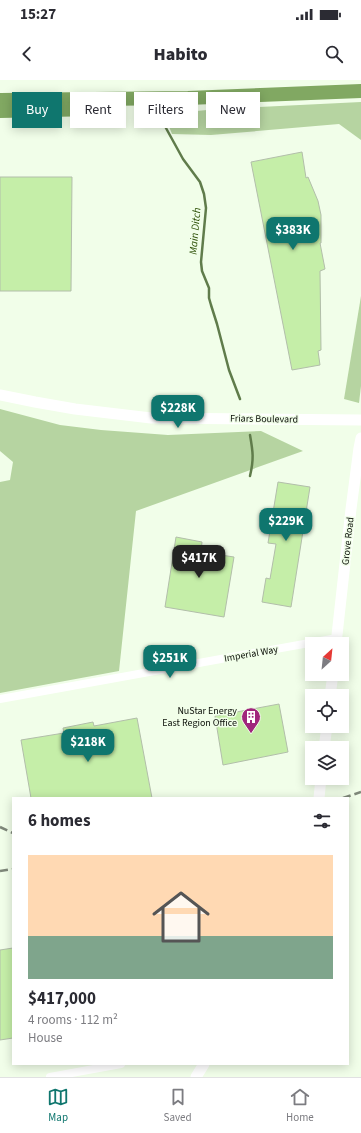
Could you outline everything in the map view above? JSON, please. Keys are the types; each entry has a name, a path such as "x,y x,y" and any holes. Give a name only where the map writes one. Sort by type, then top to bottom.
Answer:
{"highway":[{"path":"0,100 188,98 361,91"},
{"path":"0,111 96,109 130,99"}],"main road":[{"name":"Friars Boulevard","path":"0,395 75,409 151,418 361,420"},
{"name":"Grove Road","path":"337,637 351,508 361,438"},
{"path":"319,797 320,785"},
{"path":"196,1077 203,1065"}],"street":[{"name":"Imperial Way","path":"0,699 305,647"},
{"path":"50,1077 116,1065"}],"green space":[{"path":"361,102 361,140 339,124 211,135 172,134 170,128 198,128 198,111 206,110 206,128 260,128 260,107"},
{"path":"361,296 361,386 359,403 344,399"},
{"path":"0,409 60,425 101,430 168,435 261,431 303,451 136,511 119,671 0,693 0,482 10,480 13,462 0,451"}],"building":[{"path":"302,152 306,178 308,177 318,201 321,215 320,243 325,269 320,271 321,350 318,351 320,365 292,370 251,162"},
{"path":"0,177 72,177 71,291 0,291"},
{"path":"278,482 310,487 291,607 262,602 266,578 270,579 276,544 268,543"},
{"path":"176,537 202,542 201,552 234,557 224,617 165,607"},
{"name":"NuStar Energy East Region Office","path":"279,704 288,752 223,765 215,716"},
{"path":"137,718 152,797 31,797 21,740 64,733 63,728 93,722 94,726"},
{"path":"12,948 12,1038 0,1040 0,950"}],"waterway":[{"name":"Main Ditch","path":"166,128 183,159 200,182 204,194 206,208 201,262 202,271 209,288 209,298 229,370 240,399"},
{"name":"Main Ditch","path":"250,435 253,456 250,476"}],"railway":[{"path":"346,797 361,792"},
{"path":"0,827 12,833"},
{"path":"0,871 12,869"}],"place":[{"name":"NuStar Energy East Region Office","path":"251,734"}]}
